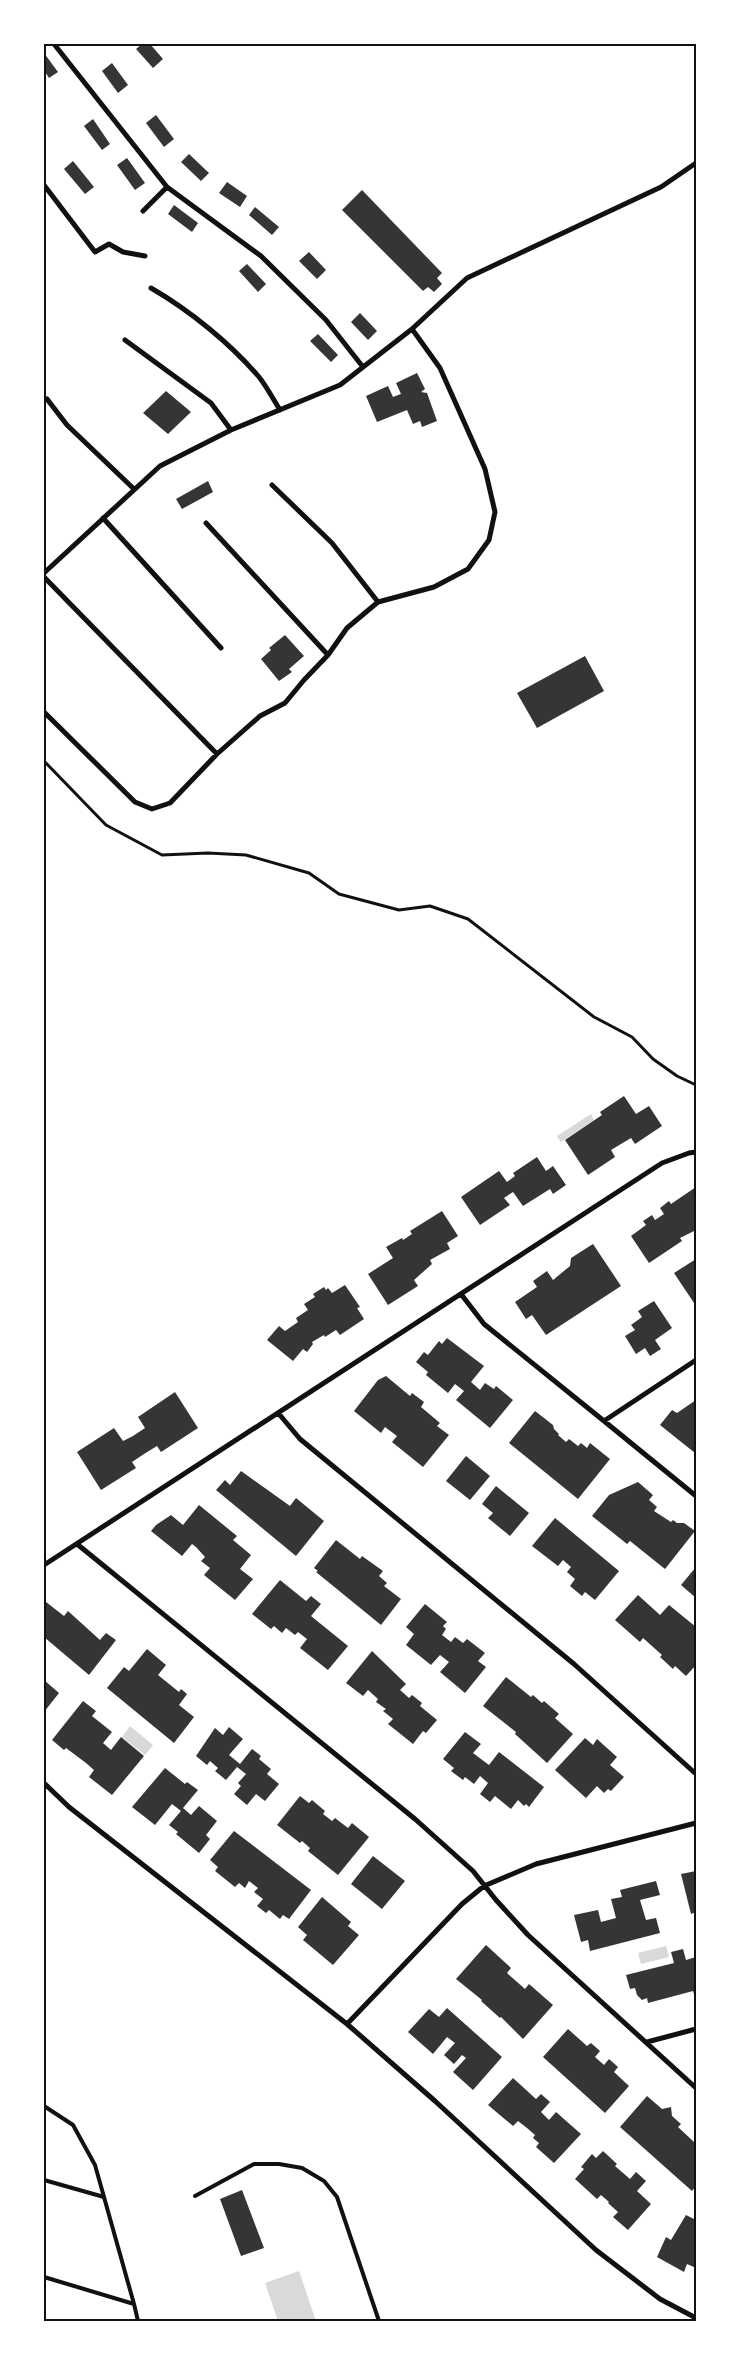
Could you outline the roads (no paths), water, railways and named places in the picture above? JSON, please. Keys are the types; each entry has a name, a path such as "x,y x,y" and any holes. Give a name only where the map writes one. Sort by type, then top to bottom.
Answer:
{"street":[{"path":"54,44 167,186 261,256 326,320 363,367"},
{"path":"217,754 44,575 160,466 231,430 340,385 412,329 467,278 661,187 696,162"},
{"path":"44,185 95,252 109,244 123,252 145,256"},
{"path":"143,211 167,186"},
{"path":"152,288 180,305 230,349 260,378 280,410"},
{"path":"44,712 135,802 152,809 170,803 217,754 260,716 285,703 328,655 347,628 378,602 434,587 468,569 488,540 495,512 485,469 443,376 412,329"},
{"path":"125,340 211,403 231,430"},
{"path":"47,399 67,425 134,489"},
{"path":"272,485 332,543 378,602"},
{"path":"103,518 222,648"},
{"path":"206,523 328,655"},
{"path":"44,1566 662,1164 696,1152"},
{"path":"461,1294 484,1324 695,1493"},
{"path":"604,1421 696,1360"},
{"path":"279,1414 300,1439 574,1664 696,1774"},
{"path":"76,1544 415,1819 473,1871 528,1935 696,2088"},
{"path":"44,1784 69,1807 347,2024 435,2100 596,2250 660,2299 696,2318"},
{"path":"347,2024 462,1904 484,1886 536,1864 696,1823"},
{"path":"647,2042 696,2029"}],"lane":[{"path":"44,2106 73,2125 95,2165 138,2321"},
{"path":"195,2196 254,2164 279,2164 302,2168 324,2181 337,2197 379,2321"},
{"path":"44,2180 104,2197"},
{"path":"44,2278 134,2304"}]}
